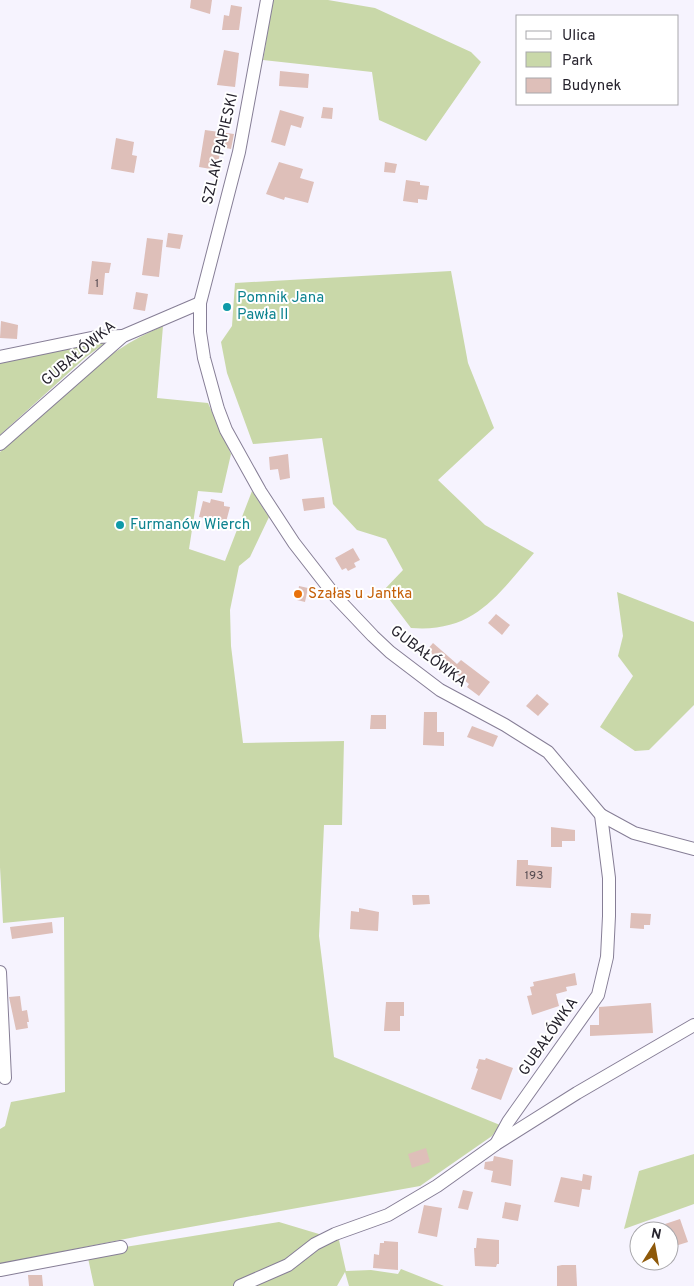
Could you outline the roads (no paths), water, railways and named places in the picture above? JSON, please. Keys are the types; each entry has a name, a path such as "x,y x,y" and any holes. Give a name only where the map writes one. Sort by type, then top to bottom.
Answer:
{"street":[{"name":"SZLAK PAPIESKI","path":"200,303 239,152 267,0"},
{"name":"GUBAŁÓWKA","path":"0,444 123,336 200,303 200,332 204,358 226,430 260,492 300,550 336,597 390,652 440,690 506,725 548,752 602,815 609,878 609,916 607,957 598,995 508,1122 496,1144"},
{"path":"0,357 96,336 123,336"},
{"path":"602,815 634,833 694,849"},
{"path":"0,972 5,1078"},
{"name":"GUBAŁÓWKA","path":"240,1286 288,1265 316,1244 335,1234 388,1216 437,1186 496,1144 577,1093 694,1026"},
{"path":"0,1270 121,1247"}],"place":[{"name":"Pomnik Jana Pawła II","path":"227,307"},
{"name":"Furmanów Wierch","path":"120,525"},
{"name":"Szałas u Jantka","path":"298,594"}]}
